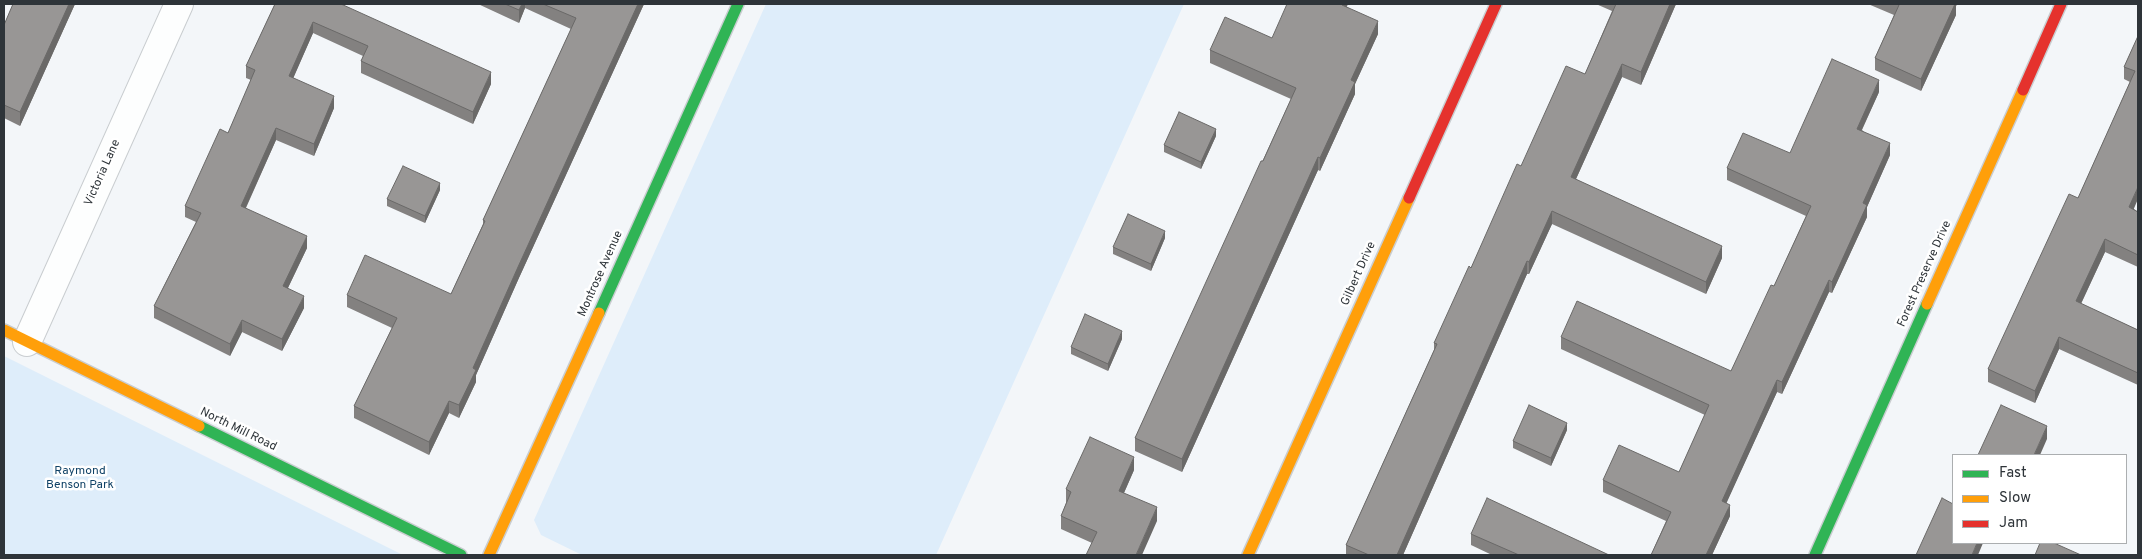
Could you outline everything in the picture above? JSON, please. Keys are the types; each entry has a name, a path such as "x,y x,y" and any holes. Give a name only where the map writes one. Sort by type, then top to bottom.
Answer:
{"street":[{"name":"Victoria Lane","path":"15,336 179,4"},
{"name":"Montrose Avenue","path":"489,555 738,4"},
{"name":"Gilbert Drive","path":"1248,555 1496,4"},
{"name":"Forest Preserve Drive","path":"1815,555 2061,4"},
{"name":"North Mill Road","path":"15,336 461,555"}],"green space":[{"path":"766,4 1184,4 936,555 582,555 541,535 534,520"},
{"name":"Raymond Benson Park","path":"4,356 403,555 4,555"}],"building":[{"path":"13,4 69,4 20,112 4,105 4,25"},
{"path":"275,4 341,4 491,72 473,112 361,61 368,46 313,22 289,76 334,96 314,144 276,128 241,206 307,236 283,286 304,296 282,339 242,320 230,344 154,306 201,213 185,206 220,129 228,133 255,70 246,66"},
{"path":"505,4 522,4 519,10"},
{"path":"543,4 638,4 473,368 476,370 459,405 449,401 429,442 354,406 397,318 347,295 365,255 451,294 576,18"},
{"path":"1287,4 1343,4 1378,21 1351,80 1355,82 1320,158 1318,157 1182,459 1135,438 1296,88 1210,50 1225,17 1272,38"},
{"path":"1616,4 1670,4 1641,72 1622,64 1571,177 1722,246 1706,282 1552,211 1529,262 1527,261 1397,555 1369,555 1346,545 1437,344 1434,343 1469,266 1471,268 1517,164 1521,166 1566,66 1585,74"},
{"path":"1896,4 1955,4 1921,79 1875,58 1899,5"},
{"path":"2138,36 2138,187 2129,207 2138,212 2138,255 2105,239 2076,301 2138,330 2138,373 2059,337 2035,391 1988,369 2069,194 2078,198 2135,71 2124,67"},
{"path":"1832,59 1879,80 1857,129 1890,143 1863,203 1867,205 1832,282 1829,280 1782,382 1777,380 1722,501 1730,505 1706,555 1651,555 1671,512 1603,480 1619,445 1679,472 1709,405 1561,337 1577,301 1731,371 1771,285 1774,286 1811,206 1727,168 1743,133 1790,153"},
{"path":"1179,112 1216,129 1201,162 1164,145"},
{"path":"403,166 440,183 425,216 387,199"},
{"path":"1128,214 1165,231 1151,264 1113,247"},
{"path":"1085,314 1122,331 1108,364 1071,347"},
{"path":"1529,405 1567,423 1551,458 1513,441"},
{"path":"2001,405 2047,426 2034,454 1978,454"},
{"path":"1090,437 1134,457 1119,491 1157,507 1136,555 1086,555 1097,532 1061,516 1071,492 1066,489"},
{"path":"1487,498 1609,555 1519,555 1471,534"},
{"path":"1942,498 1952,503 1952,544 1977,544 1972,555 1916,555"},
{"path":"2040,544 2056,544 2081,555 2035,555"}],"traffic: fast":[{"path":"599,313 738,4"},
{"path":"1815,555 1927,304"},
{"path":"199,426 461,555"}],"traffic: slow":[{"path":"1927,304 2023,90"},
{"path":"1248,555 1409,198"},
{"path":"489,555 599,313"},
{"path":"4,330 199,426"}],"traffic: jam":[{"path":"1409,198 1496,4"},
{"path":"2023,90 2061,4"}]}
